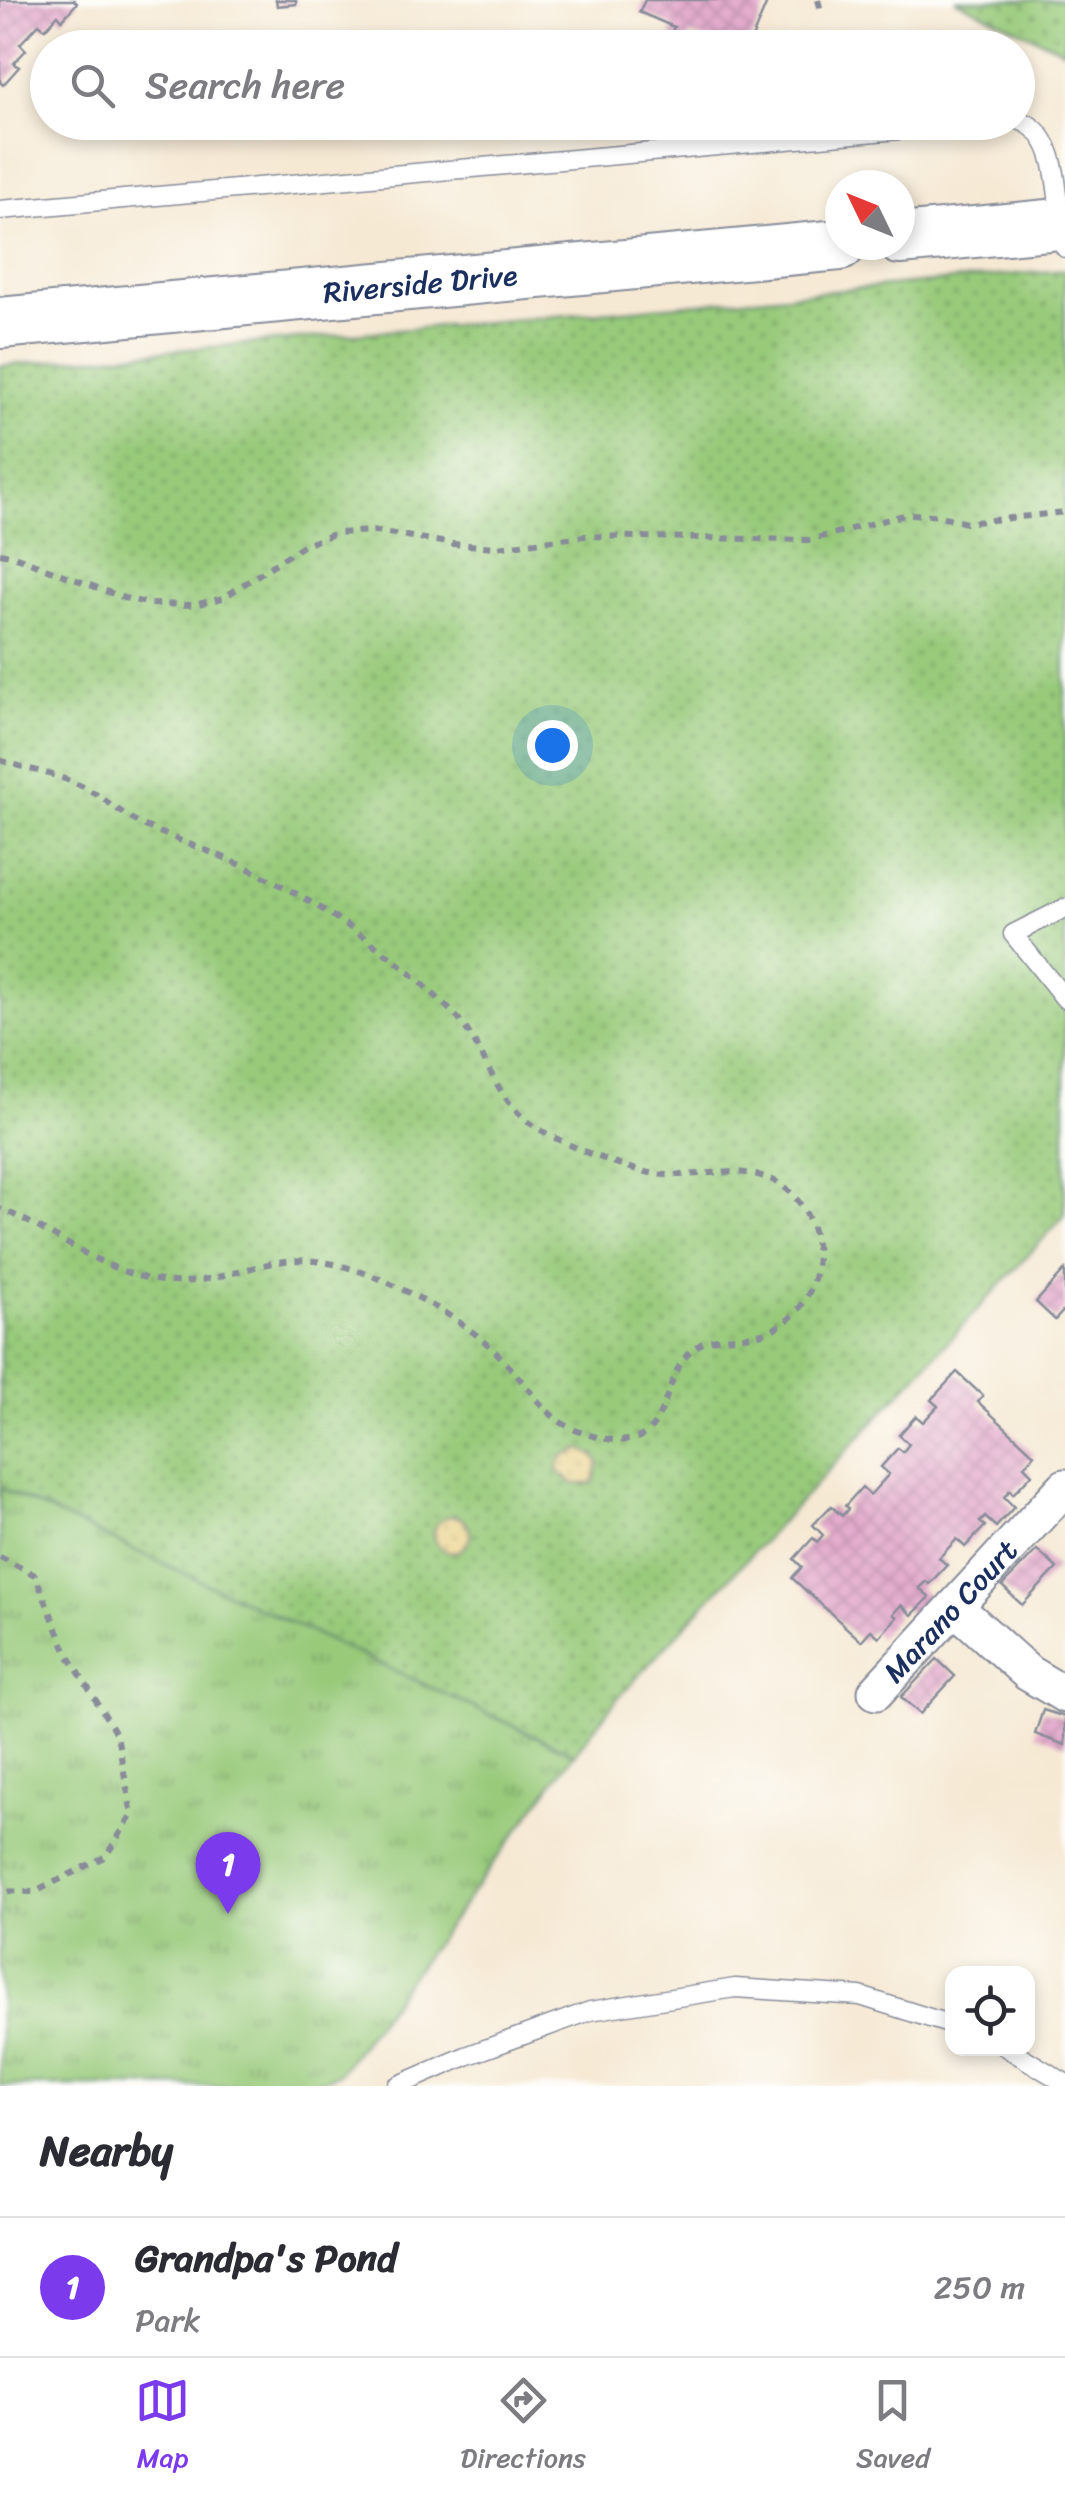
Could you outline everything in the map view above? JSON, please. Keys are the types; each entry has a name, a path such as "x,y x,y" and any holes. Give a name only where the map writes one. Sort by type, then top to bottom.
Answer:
{"street":[{"path":"915,238 1063,232"},
{"name":"Riverside Drive","path":"0,323 825,245"},
{"name":"Marano Court","path":"876,1692 1065,1487"},
{"path":"955,1607 1028,1673 1065,1695"}],"lane":[{"path":"1035,128 1050,148 1063,232"},
{"path":"0,210 786,140"},
{"path":"1065,908 1013,934 1065,999"},
{"path":"397,2086 590,2011 735,1988 860,1996 945,2023"},
{"path":"1020,2056 1065,2084"}],"path":[{"path":"818,0 822,14"},
{"path":"0,553 124,598 194,606 222,598 302,546 336,533 377,531 496,547 584,536 809,540 908,514 937,515 966,523 1065,512"},
{"path":"0,760 80,785 135,822 200,847 282,886 387,954 456,1016 500,1091 520,1116 543,1133 634,1169 673,1175 736,1172 767,1178 789,1190 813,1228 818,1247 817,1270 806,1299 789,1319 769,1332 707,1340 690,1350 677,1369 659,1418 646,1434 632,1441 609,1440 579,1432 556,1420 504,1360 468,1327 384,1282 335,1264 301,1259 210,1280 158,1281 82,1255 0,1209"},
{"path":"0,1557 34,1576 67,1653 117,1735 132,1815 106,1856 35,1892 0,1891"}],"green space":[{"path":"955,0 1065,0 1065,51 1035,37 1035,30 1020,30"},
{"path":"1065,270 1065,1215 617,1699 574,1754 0,1488 0,366"},
{"path":"0,1488 574,1754 339,2074 307,2086 0,2086"}],"sand":[{"path":"581,1449 599,1462 593,1484 574,1484 557,1470 562,1457"},
{"path":"452,1516 464,1522 470,1534 464,1546 452,1552 440,1546 434,1534 440,1522"}],"building":[{"path":"0,0 74,0 77,3 62,20 58,15 45,29 39,24 30,30 20,44 26,50 14,63 19,67 3,85"},
{"path":"276,0 296,0 296,4 277,6"},
{"path":"645,0 768,0 756,30 673,30 674,27 639,12"},
{"path":"1065,1270 1065,1309 1055,1320 1036,1302"},
{"path":"957,1372 983,1396 978,1402 1034,1454 1024,1466 1032,1474 1013,1494 1010,1490 1004,1497 1014,1507 996,1527 985,1517 980,1522 985,1526 965,1547 957,1539 939,1558 947,1565 929,1584 926,1581 919,1588 930,1597 912,1615 901,1605 893,1614 897,1617 879,1637 871,1630 861,1641 792,1578 802,1567 794,1559 813,1538 817,1542 823,1535 813,1525 831,1506 842,1516 848,1509 845,1506 862,1487 870,1495 889,1474 881,1467 898,1448 903,1452 909,1444 899,1435 916,1416 923,1422 938,1406 931,1400"},
{"path":"1037,1550 1057,1568 1022,1605 1002,1586"},
{"path":"937,1659 955,1676 920,1714 901,1697"},
{"path":"1043,1710 1065,1717 1065,1745 1035,1734"}],"place":[{"name":"Grandpa's Pond","path":"228,1914"}]}
